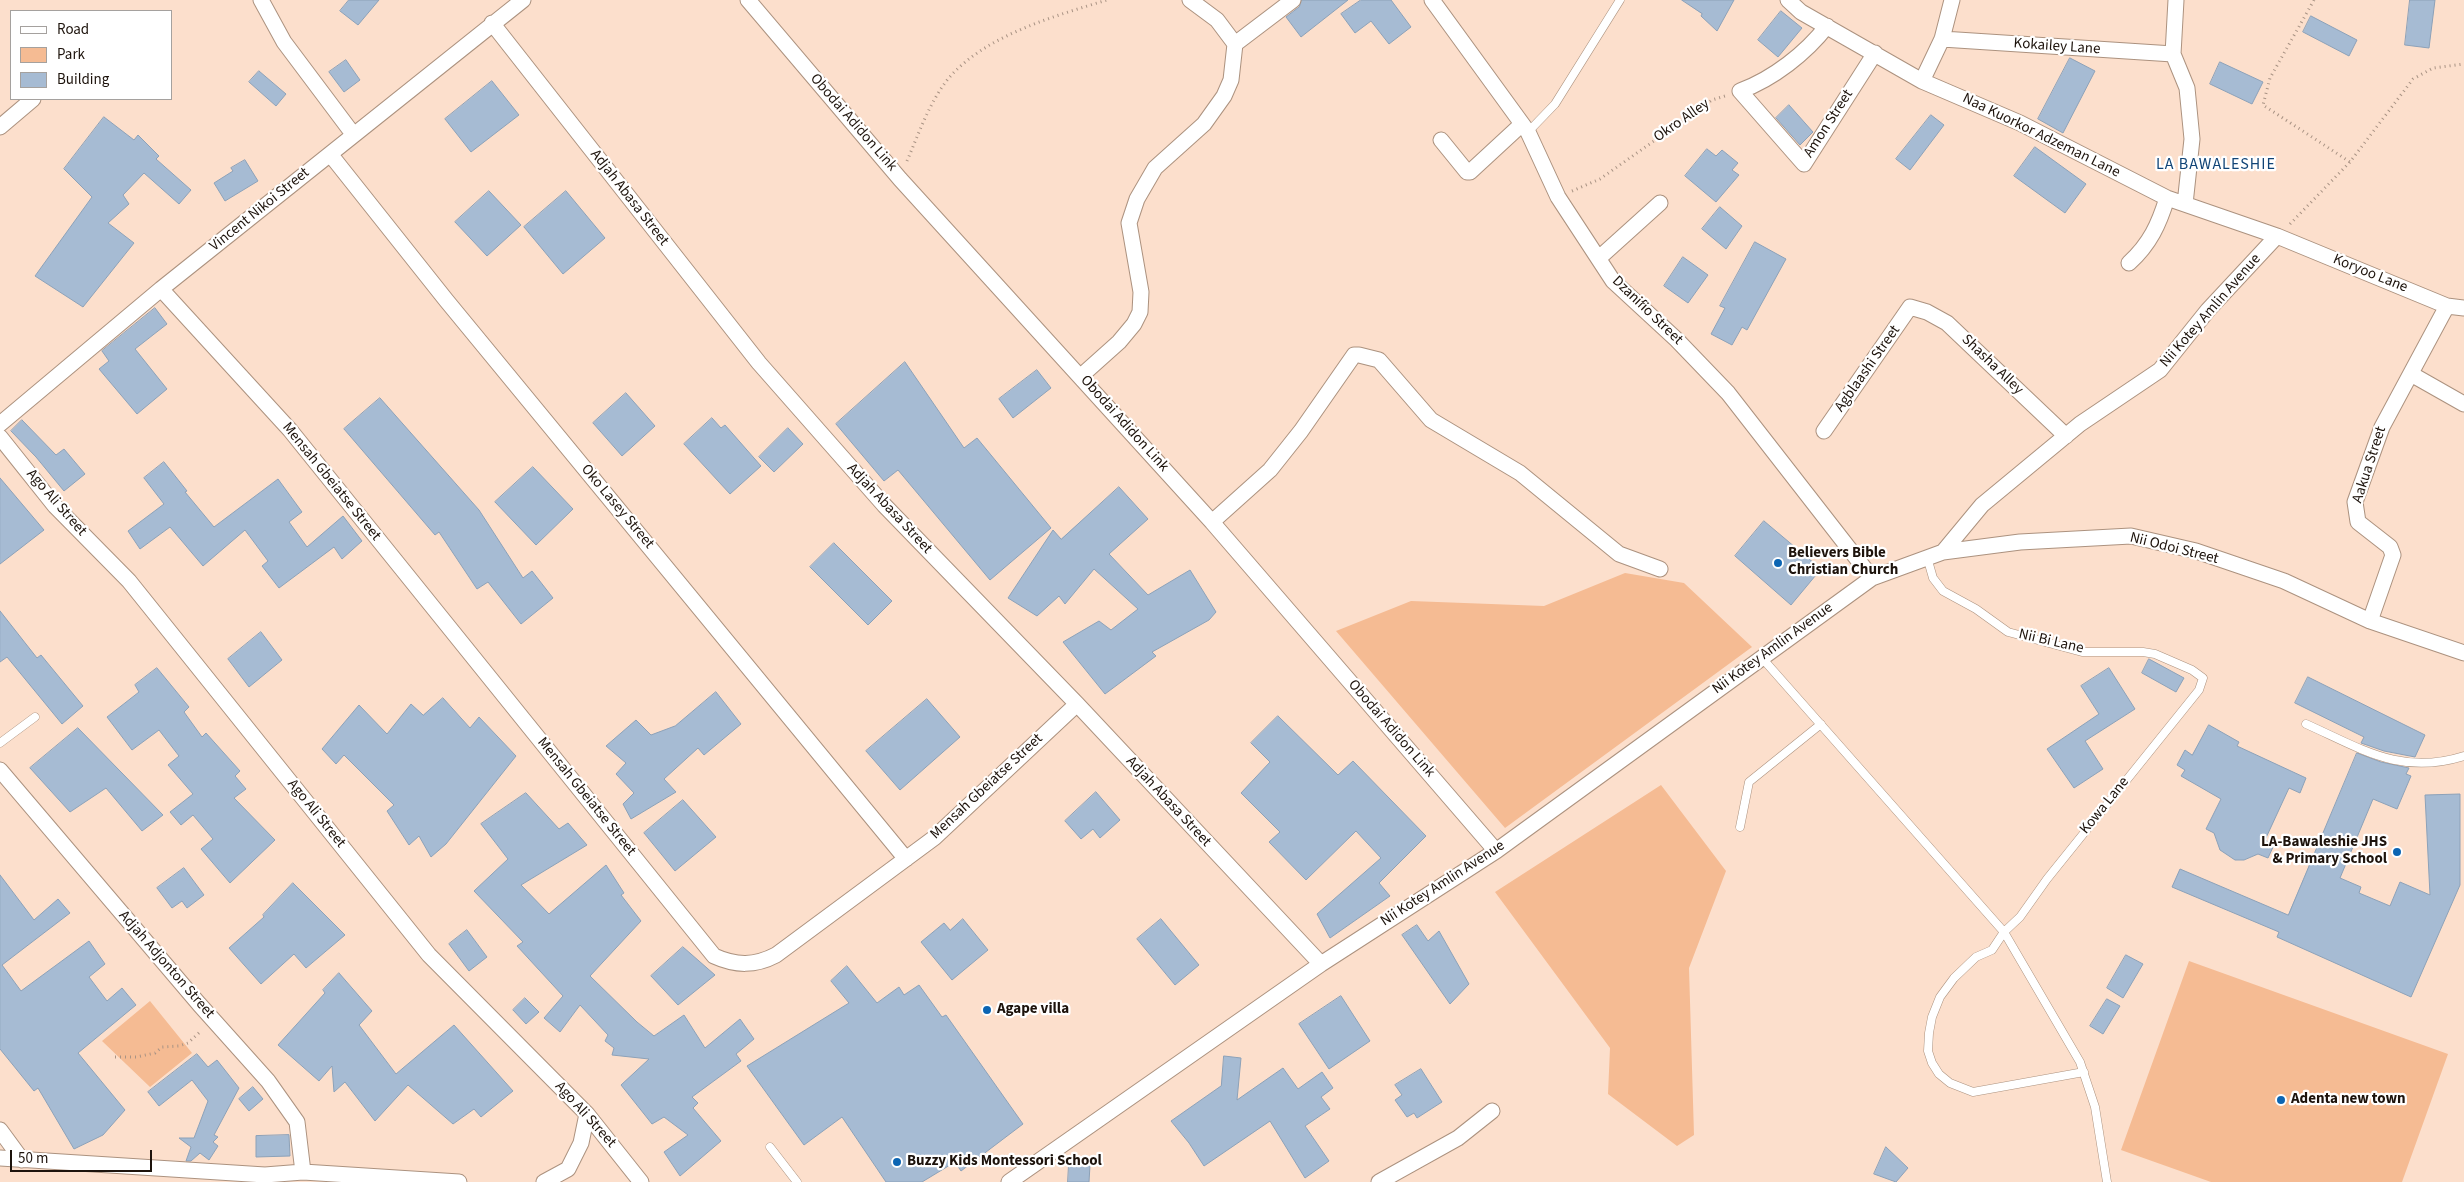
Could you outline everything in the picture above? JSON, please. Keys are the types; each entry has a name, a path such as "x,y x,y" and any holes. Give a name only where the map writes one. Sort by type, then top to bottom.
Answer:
{"street":[{"path":"261,0 284,42 353,134"},
{"name":"Vincent Nikoi Street","path":"0,424 161,289 492,23 524,0"},
{"name":"Obodai Adidon Link","path":"748,0 900,179 1212,522 1496,851"},
{"path":"1081,376 1119,342 1134,324 1140,312 1141,292 1130,223 1137,198 1155,168 1204,124 1224,96 1231,80 1235,44 1217,20 1190,0"},
{"path":"1235,44 1293,0"},
{"name":"Dzanifio Street","path":"1432,0 1525,128 1558,197 1613,281 1677,340 1728,392 1872,578"},
{"name":"Naa Kuorkor Adzeman Lane","path":"1788,0 1801,12 1922,81 2020,122 2167,198 2277,236"},
{"path":"1922,81 1942,40 1952,0"},
{"path":"2176,0 2173,54 2187,88 2192,139 2185,204"},
{"name":"Adjah Abasa Street","path":"492,23 759,363 884,506 1077,704 1320,964"},
{"path":"1740,91 1755,86 1811,46 1827,26"},
{"name":"Kokailey Lane","path":"1942,40 2173,54"},
{"name":"Amon Street","path":"1740,91 1804,164 1875,53"},
{"path":"0,127 32,100"},
{"path":"1441,140 1467,172 1470,172 1525,128"},
{"name":"Oko Lasey Street","path":"330,154 446,300 906,859"},
{"path":"2129,263 2145,249 2159,224 2167,198"},
{"path":"1599,258 1660,203"},
{"name":"Koryoo Lane","path":"2277,236 2447,306 2464,308"},
{"name":"Nii Kotey Amlin Avenue","path":"1943,552 1982,505 2066,436 2160,370 2208,310 2277,236"},
{"name":"Mensah Gbeiatse Street","path":"161,289 290,430 714,956 730,964 760,963 794,943 934,838 1077,704"},
{"name":"Aakua Street","path":"2370,621 2393,555 2390,547 2358,522 2355,502 2382,427 2447,306"},
{"name":"Shasha Alley","path":"1910,307 1927,312 1947,323 2066,436"},
{"name":"Agblaashi Street","path":"1824,431 1905,318 1910,307"},
{"path":"1212,522 1270,470 1354,355 1359,354 1379,360 1431,420 1520,473 1619,554 1660,569"},
{"path":"2411,374 2464,404"},
{"name":"Ago Ali Street","path":"0,436 55,506 128,581 429,955 587,1114 641,1182"},
{"name":"Nii Odoi Street","path":"1872,578 1943,552 2020,542 2131,536 2196,551 2275,578 2370,621 2464,652"},
{"name":"Nii Kotey Amlin Avenue","path":"1009,1182 1320,964 1496,851 1872,578"},
{"name":"Adjah Adjonton Street","path":"0,770 213,1020 268,1081 297,1122 303,1172"},
{"path":"1379,1182 1458,1138 1492,1111"},
{"path":"544,1182 568,1170 581,1143 587,1114"},
{"path":"0,1130 22,1160"},
{"path":"0,1158 265,1176 303,1172 459,1182"}],"lane":[{"path":"1525,128 1555,104 1620,0"},
{"name":"Nii Bi Lane","path":"1927,557 1933,578 1943,590 1976,609 2008,632 2082,652 2143,652 2155,654 2192,670 2202,678"},
{"path":"1762,658 2004,932 2080,1062 2095,1107 2107,1182"},
{"name":"Kowa Lane","path":"2084,1072 1973,1092 1950,1083 1939,1074 1932,1063 1928,1051 1932,1017 1940,997 1954,978 1976,957 1992,950 2004,932 2020,917 2047,879 2199,690 2202,678"},
{"path":"0,743 35,717"},
{"path":"1740,826 1750,782 1821,724"},
{"path":"2306,724 2377,756 2410,764 2443,763 2464,756"},
{"path":"770,1147 797,1182"}],"path":[{"path":"900,179 929,110 955,73 981,51 1033,23 1107,0"},
{"path":"2314,0 2270,78 2263,105 2350,162"},
{"path":"2277,236 2350,162 2413,79 2432,68 2464,64"},
{"name":"Okro Alley","path":"1558,197 1600,179 1712,100 1740,91"},
{"path":"115,1057 142,1056 155,1053 162,1047 188,1043 213,1020"}],"green space":[{"path":"1625,573 1684,583 1752,647 1505,828 1336,631 1411,601 1544,606"},
{"path":"1661,785 1726,871 1689,968 1694,1135 1677,1146 1608,1094 1610,1048 1495,892"},
{"path":"2189,961 2448,1054 2402,1182 2211,1182 2121,1150"},
{"path":"150,1001 192,1053 150,1087 102,1041"}],"building":[{"path":"349,0 379,0 358,25 340,11"},
{"path":"1302,0 1348,0 1301,37 1286,17 1299,7"},
{"path":"1361,0 1391,0 1411,27 1389,44 1371,21 1355,33 1341,14"},
{"path":"1682,0 1734,0 1717,31 1701,16 1702,14"},
{"path":"2410,0 2435,0 2429,48 2405,45"},
{"path":"1781,11 1802,28 1778,57 1758,40"},
{"path":"2311,16 2357,40 2349,56 2303,32"},
{"path":"2070,58 2095,71 2063,133 2038,119"},
{"path":"346,60 360,80 344,92 329,72"},
{"path":"2220,62 2263,82 2252,104 2210,84"},
{"path":"259,71 286,94 276,106 249,82"},
{"path":"492,81 519,115 471,152 445,119"},
{"path":"1789,105 1813,132 1800,145 1776,118"},
{"path":"1931,115 1944,125 1910,170 1896,159"},
{"path":"104,117 134,140 138,135 159,156 156,159 191,190 179,204 144,173 123,195 129,204 108,223 134,243 83,307 35,276 92,197 64,169"},
{"path":"2035,147 2086,184 2065,213 2014,176"},
{"path":"1707,149 1716,156 1722,150 1738,163 1732,170 1739,175 1716,202 1685,176"},
{"path":"245,160 258,181 225,201 214,183 233,171 231,168"},
{"path":"489,191 521,225 487,256 455,222"},
{"path":"566,191 605,238 563,274 524,227"},
{"path":"1720,207 1742,226 1726,249 1702,229"},
{"path":"1755,242 1786,259 1747,330 1742,327 1732,345 1711,334 1725,308 1720,306"},
{"path":"1683,257 1708,275 1688,303 1664,286"},
{"path":"155,308 167,324 135,349 167,389 137,414 99,369 109,361 102,351"},
{"path":"905,362 964,448 977,438 1051,528 990,580 898,470 884,481 836,424"},
{"path":"1037,370 1051,388 1013,418 999,399"},
{"path":"626,393 655,426 622,456 593,423"},
{"path":"380,398 479,510 523,578 532,571 553,598 521,624 488,582 477,589 439,532 435,535 344,429"},
{"path":"712,418 721,428 725,425 761,466 730,494 684,444"},
{"path":"22,420 56,455 64,449 85,474 64,491 36,457 11,431"},
{"path":"788,428 803,444 774,472 759,457"},
{"path":"164,462 187,491 185,492 214,527 278,479 302,512 289,522 307,547 343,516 362,541 342,559 334,547 279,588 262,566 268,561 245,530 203,566 170,527 140,549 128,531 164,504 144,478"},
{"path":"533,467 573,509 536,545 495,502"},
{"path":"0,478 44,530 0,564"},
{"path":"1119,487 1148,519 1109,554 1148,595 1190,570 1216,612 1209,620 1152,652 1156,656 1105,694 1063,642 1099,621 1111,630 1138,609 1094,569 1065,604 1059,596 1037,616 1008,598 1053,530 1061,539"},
{"name":"Believers Bible Christian Church","path":"1764,521 1821,569 1791,605 1735,556"},
{"path":"834,543 892,601 868,625 810,567"},
{"path":"0,611 37,658 41,655 83,706 62,724 7,657 0,662"},
{"path":"261,632 282,660 249,687 228,659"},
{"path":"2149,659 2184,678 2176,692 2142,673"},
{"path":"157,668 189,707 184,712 202,737 206,733 240,771 235,776 246,789 234,798 275,840 230,883 201,849 213,839 193,815 181,825 170,812 193,794 168,765 179,756 159,730 132,750 107,717 139,692 135,685"},
{"path":"2109,668 2135,709 2085,741 2103,769 2074,788 2047,749 2099,714 2081,686"},
{"path":"2308,677 2425,735 2415,757 2384,751 2361,743 2364,737 2295,703"},
{"path":"716,692 741,724 704,755 698,748 664,779 676,792 631,819 623,804 634,793 616,774 626,763 606,746 636,720 651,735 675,726"},
{"path":"443,698 470,728 479,717 516,756 446,844 431,857 419,836 409,845 387,811 394,805 344,755 336,764 322,749 359,705 387,734 411,704 423,715"},
{"path":"927,699 960,737 900,790 866,751"},
{"path":"1278,716 1338,775 1353,761 1426,836 1379,883 1390,896 1330,938 1317,914 1381,858 1356,831 1306,880 1269,842 1280,832 1241,793 1270,762 1251,743"},
{"path":"2209,725 2239,742 2237,746 2306,778 2300,793 2289,788 2265,840 2274,845 2268,858 2258,854 2244,860 2235,860 2220,850 2214,833 2206,829 2221,799 2181,776 2185,770 2177,765 2185,750 2192,755"},
{"path":"78,728 163,815 142,831 106,788 70,812 30,768"},
{"path":"2357,753 2381,762 2409,768 2406,774 2411,776 2397,809 2373,799 2340,878 2361,887 2359,893 2390,906 2400,882 2430,895 2425,795 2460,794 2460,885 2411,997 2277,937 2279,932 2172,887 2180,869 2288,915"},
{"path":"1096,792 1120,820 1100,838 1093,829 1081,839 1065,821"},
{"path":"526,793 559,829 568,823 587,845 521,885 549,914 606,865 624,893 621,895 641,921 590,976 654,1036 684,1015 705,1048 740,1019 754,1039 736,1054 741,1061 692,1097 698,1103 693,1108 721,1141 680,1176 664,1152 688,1135 664,1117 652,1124 621,1085 649,1059 612,1055 614,1048 605,1041 608,1035 580,1005 560,1032 544,1018 563,996 517,946 523,942 474,891 508,859 481,824"},
{"path":"683,800 716,837 675,871 644,833"},
{"path":"184,868 204,895 187,908 182,901 172,908 157,888"},
{"path":"0,875 34,920 58,899 70,913 2,965 21,991 89,941 105,964 89,977 107,1001 122,988 136,1005 78,1053 125,1110 103,1135 74,1149 38,1088 34,1091 0,1049"},
{"path":"293,883 345,935 306,968 294,954 261,984 229,948 264,917 263,915"},
{"path":"963,919 988,950 952,980 921,942 944,923 950,930"},
{"path":"1161,919 1199,965 1175,985 1137,939"},
{"path":"1417,925 1428,941 1439,931 1469,984 1450,1004 1402,935"},
{"path":"467,930 487,957 469,971 449,944"},
{"path":"683,947 715,975 678,1005 651,976"},
{"path":"2126,955 2143,964 2123,998 2107,988"},
{"path":"847,966 877,1003 899,987 904,995 919,985 942,1017 946,1015 1023,1124 961,1171 955,1162 922,1182 886,1182 842,1117 804,1145 747,1066 849,1003 831,981"},
{"path":"339,973 372,1011 359,1025 396,1074 454,1025 513,1091 481,1117 474,1109 453,1124 408,1085 375,1121 345,1082 334,1092 332,1066 319,1081 278,1045 325,993 323,990"},
{"path":"1341,996 1370,1041 1329,1069 1299,1024"},
{"path":"525,998 539,1012 526,1024 513,1010"},
{"path":"2107,999 2120,1006 2103,1034 2090,1026"},
{"path":"197,1054 208,1067 217,1060 239,1088 214,1135 218,1137 213,1142 218,1146 209,1160 200,1153 191,1161 186,1161 191,1147 179,1138 194,1138 208,1101 192,1080 159,1106 148,1092"},
{"path":"1224,1056 1241,1058 1237,1100 1283,1068 1298,1089 1322,1072 1333,1088 1321,1097 1330,1109 1305,1126 1329,1161 1305,1178 1270,1121 1204,1166 1189,1143 1171,1121 1221,1086"},
{"path":"1421,1069 1442,1102 1417,1118 1414,1113 1407,1117 1395,1100 1402,1095 1395,1085"},
{"path":"253,1087 263,1099 249,1111 239,1099"},
{"path":"289,1135 290,1156 256,1157 256,1136"},
{"path":"1886,1147 1908,1168 1896,1182 1874,1174"},
{"path":"1069,1164 1090,1165 1089,1182 1068,1182"}],"place":[{"name":"Believers Bible Christian Church","path":"1778,563"},
{"name":"LA-Bawaleshie JHS & Primary School","path":"2397,852"},
{"name":"Agape villa","path":"987,1010"},
{"name":"Adenta new town","path":"2281,1100"},
{"name":"Buzzy Kids Montessori School","path":"897,1162"}],"district":[{"name":"LA BAWALESHIE","path":"2216,165"}]}
